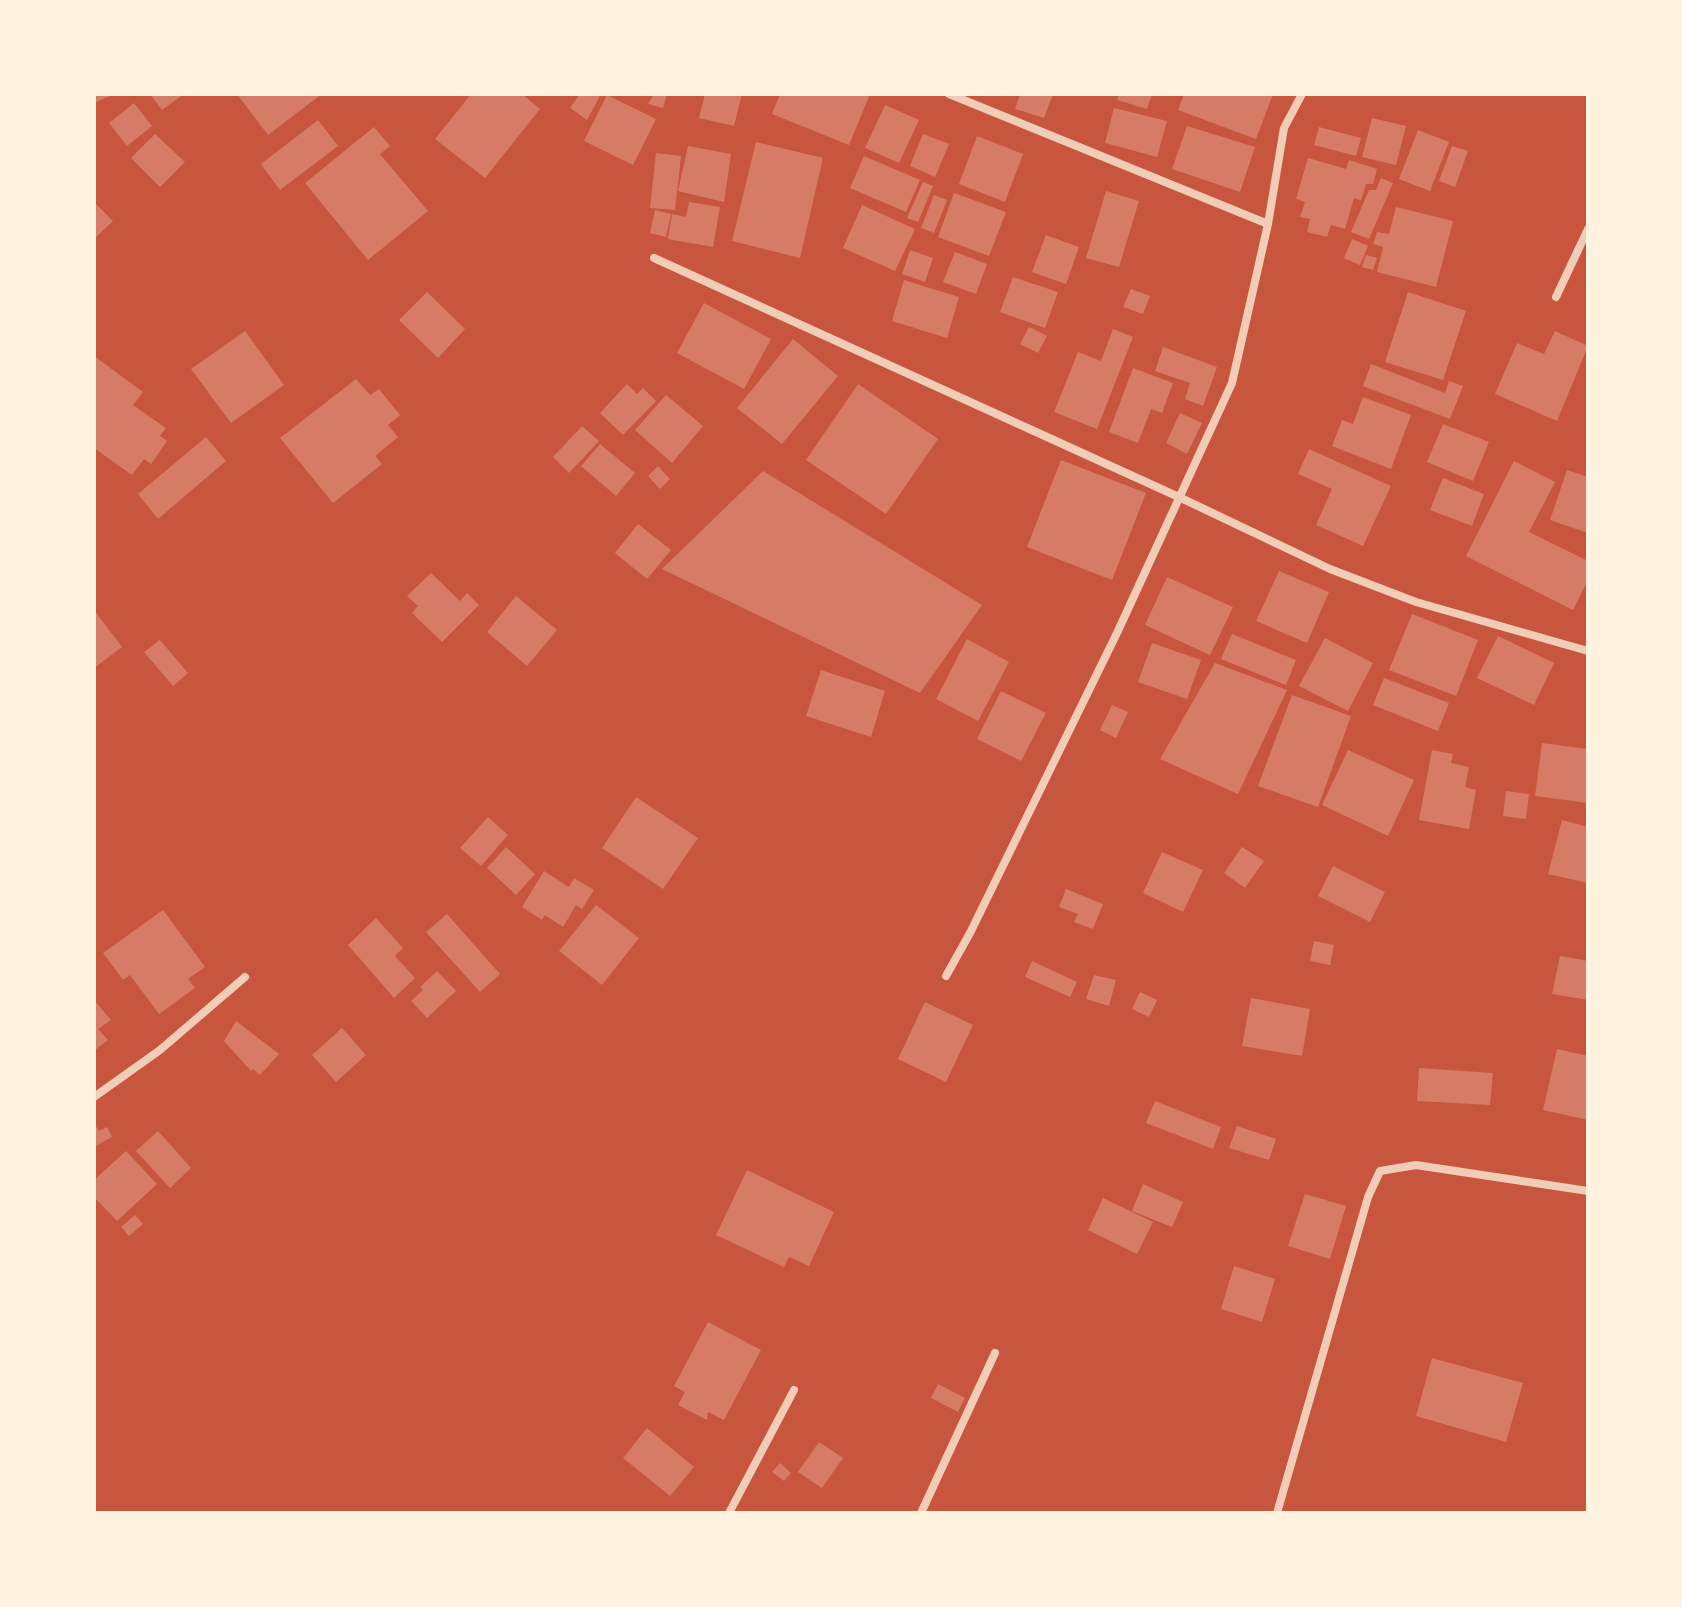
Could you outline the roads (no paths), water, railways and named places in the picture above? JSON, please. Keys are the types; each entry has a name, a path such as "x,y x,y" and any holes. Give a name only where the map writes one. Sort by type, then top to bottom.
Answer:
{"street":[{"path":"949,94 1268,224"},
{"path":"946,976 1117,633 1232,383 1268,224 1284,128 1302,94"},
{"path":"1556,297 1588,229"},
{"path":"654,258 1330,569 1416,602 1588,651"},
{"path":"94,1097 160,1050 245,977"},
{"path":"1277,1513 1368,1197 1380,1171 1416,1165 1588,1191"},
{"path":"921,1513 995,1353"},
{"path":"729,1513 794,1390"}]}
